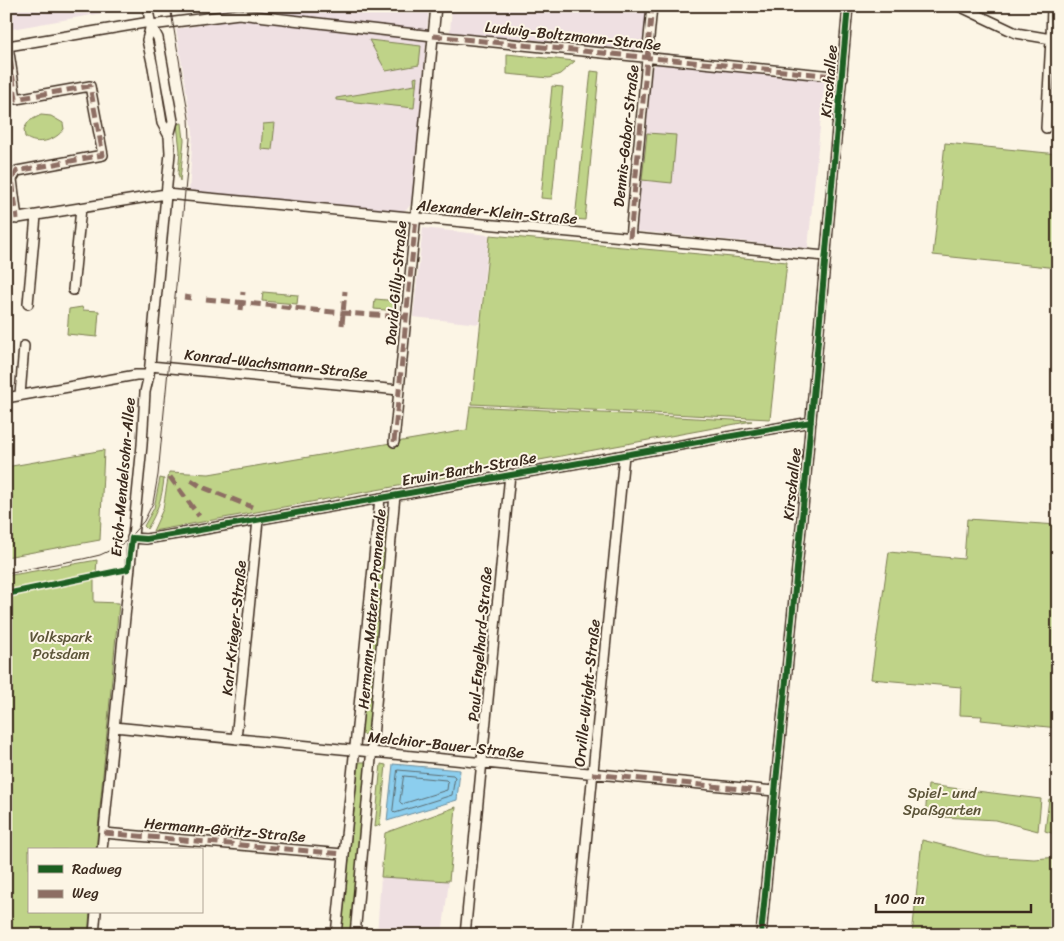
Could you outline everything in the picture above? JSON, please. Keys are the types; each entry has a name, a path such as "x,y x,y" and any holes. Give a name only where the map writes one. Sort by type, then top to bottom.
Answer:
{"street":[{"name":"Erich-Mendelsohn-Allee","path":"102,848 142,445 145,392 150,371 170,153 169,136 173,121 158,38 150,24 147,6"},
{"name":"David-Gilly-Straße","path":"394,442 436,6"},
{"name":"Dennis-Gabor-Straße","path":"630,238 652,6"},
{"name":"Kirschallee","path":"761,935 811,422 848,6"},
{"path":"959,6 1016,34 1051,39"},
{"path":"1046,128 1052,6"},
{"name":"Ludwig-Boltzmann-Straße","path":"17,218 12,179 17,171 103,155 90,86 16,99 8,46 150,24 232,14 843,77"},
{"name":"Alexander-Klein-Straße","path":"6,220 166,194 825,256"},
{"path":"74,290 81,208"},
{"path":"28,304 36,216"},
{"path":"20,395 24,346"},
{"name":"Konrad-Wachsmann-Straße","path":"6,398 136,376 150,371 399,390"},
{"name":"Erwin-Barth-Straße","path":"132,538 146,539 258,520 811,422"},
{"name":"Orville-Wright-Straße","path":"577,935 624,454"},
{"name":"Paul-Engelhard-Straße","path":"465,935 510,474"},
{"name":"Hermann-Mattern-Promenade","path":"355,935 395,495"},
{"name":"Hermann-Mattern-Promenade","path":"336,935 353,750 380,498"},
{"name":"Karl-Krieger-Straße","path":"236,739 258,520"},
{"name":"Melchior-Bauer-Straße","path":"114,727 774,791"},
{"name":"Hermann-Göritz-Straße","path":"104,833 343,854"},
{"path":"94,935 96,914"}],"shaded area":[{"path":"6,6 130,6 131,8 6,30"},
{"path":"218,6 429,6 413,201 408,208 401,212 189,192 193,132 176,29 221,22"},
{"path":"452,6 648,6 644,43 635,50 450,32"},
{"path":"659,62 825,77 808,248 635,231 650,73 651,68"},
{"path":"423,228 489,235 479,324 413,317"},
{"path":"381,877 449,881 442,935 377,935"}],"green space":[{"path":"718,6 778,6 778,12"},
{"path":"369,40 421,46 419,65 386,71"},
{"path":"507,54 575,61 560,74 549,78 507,74"},
{"path":"591,71 599,72 585,220 575,219"},
{"path":"417,77 414,108 336,100 336,98 415,85 414,78"},
{"path":"552,86 563,87 552,199 541,198"},
{"path":"41,115 51,116 63,123 64,129 56,137 46,141 30,140 25,137 24,129 29,121"},
{"path":"182,123 184,140 180,181 178,174 180,151 177,124"},
{"path":"275,123 272,150 261,149 263,124"},
{"path":"647,133 676,135 672,183 642,180"},
{"path":"945,143 1058,154 1058,268 933,255"},
{"path":"490,235 787,262 770,419 472,404"},
{"path":"263,292 298,295 297,304 262,301"},
{"path":"375,299 398,301 397,311 374,309"},
{"path":"82,307 83,310 99,311 97,337 67,334 69,309"},
{"path":"470,406 752,421 153,531 163,509 169,472 209,474 467,430"},
{"path":"104,450 100,540 6,557 6,467"},
{"path":"160,478 164,479 160,499 154,517 147,529 144,526 154,508"},
{"path":"391,511 370,735 361,734 383,512"},
{"path":"967,519 1058,525 1058,728 981,720 982,716 960,715 961,687 871,679 889,552 964,559"},
{"path":"97,560 96,573 6,590 6,576"},
{"name":"Volkspark Potsdam","path":"94,580 94,602 119,603 96,848 28,848 28,914 90,914 88,935 6,935 6,597"},
{"path":"359,762 367,762 350,935 341,935"},
{"path":"381,764 386,765 380,825 375,827"},
{"name":"Spiel- und Spaßgarten","path":"928,785 1041,799 1038,831 996,820 925,816"},
{"path":"1049,799 1058,800 1058,835 1045,831"},
{"path":"456,807 449,881 381,877 385,833"},
{"path":"922,840 986,856 1034,859 1058,857 1058,935 912,935"}],"water":[{"path":"393,764 460,770 457,800 387,821"}],"tram line":[{"path":"6,573 83,559 100,555 113,549 125,542 144,521 153,503 158,475 190,139 189,118 170,6"}],"marked path":[{"path":"630,238 652,6"},
{"path":"433,36 843,77"},
{"path":"8,46 16,99 90,86 103,155 17,171 12,179 17,219"},
{"path":"394,442 416,218"},
{"path":"342,325 345,291"},
{"path":"241,310 243,292"},
{"path":"184,297 191,298"},
{"path":"206,299 343,313 406,317"},
{"path":"170,477 199,516"},
{"path":"191,480 202,487 252,507"},
{"path":"592,774 762,791"},
{"path":"104,833 343,854"}],"cycle path":[{"path":"761,935 804,497 848,6"},
{"path":"6,594 128,569 132,538 146,539 183,533 811,422"}]}
